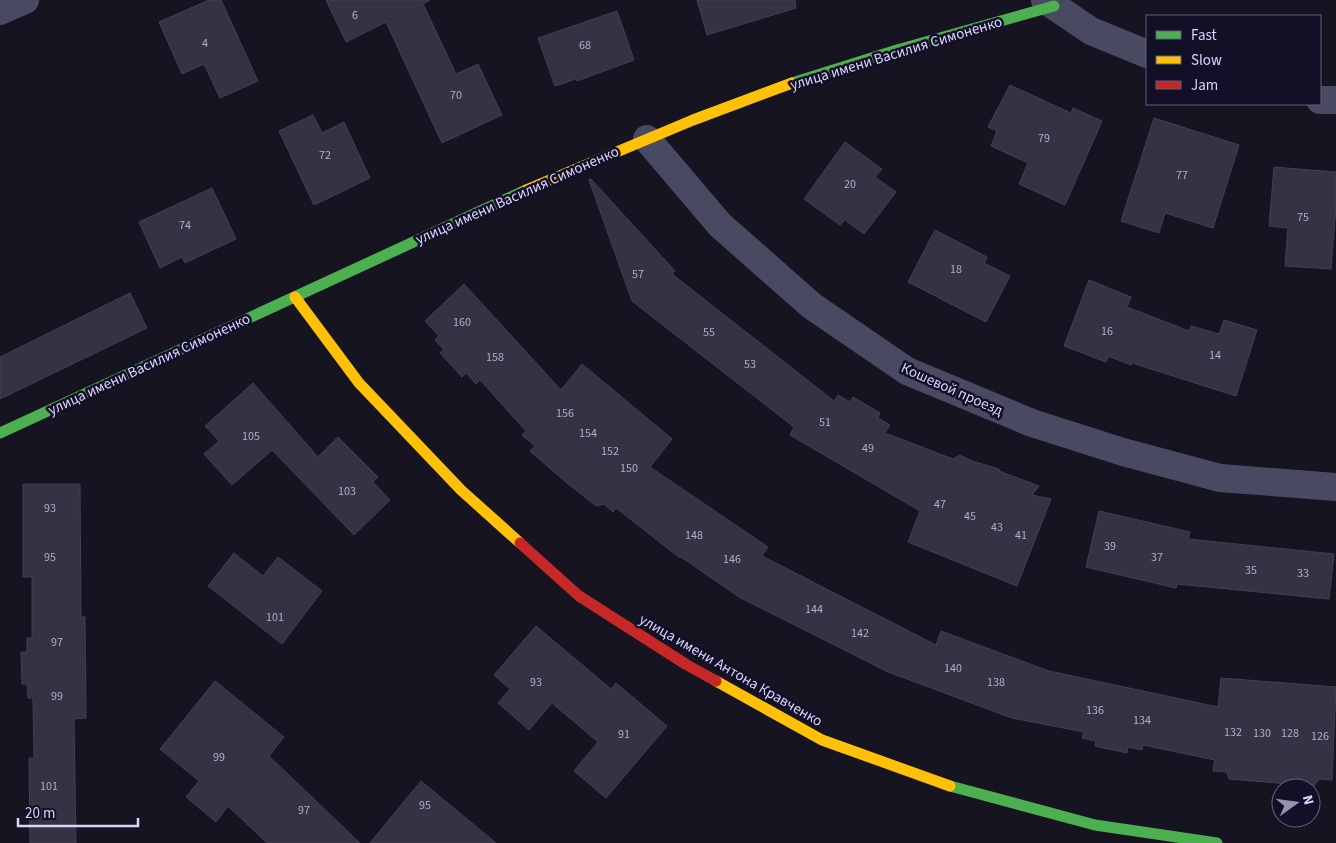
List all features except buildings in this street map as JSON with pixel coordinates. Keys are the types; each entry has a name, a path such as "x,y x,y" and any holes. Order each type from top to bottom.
{"street":[{"path":"0,11 25,0"},
{"name":"улица имени Василия Симоненко","path":"0,433 449,224 575,168 742,101 865,59 1049,3 1091,31 1146,54"},
{"path":"1321,100 1336,100"},
{"name":"Кошевой проезд","path":"647,139 720,225 812,306 906,371 1032,424 1123,452 1220,478 1336,488"},
{"name":"улица имени Антона Кравченко","path":"295,297 359,383 461,490 579,596 686,665 822,740 955,788 1095,825 1217,843"}],"traffic: fast":[{"path":"792,83 897,50 1054,6"},
{"path":"0,433 526,190"},
{"path":"950,786 1095,825 1217,843"}],"traffic: slow":[{"path":"526,190 693,120 792,83"},
{"path":"295,297 359,383 461,490 520,543"},
{"path":"716,681 822,740 950,786"}],"traffic: jam":[{"path":"520,543 579,596 687,665 716,681"}]}
